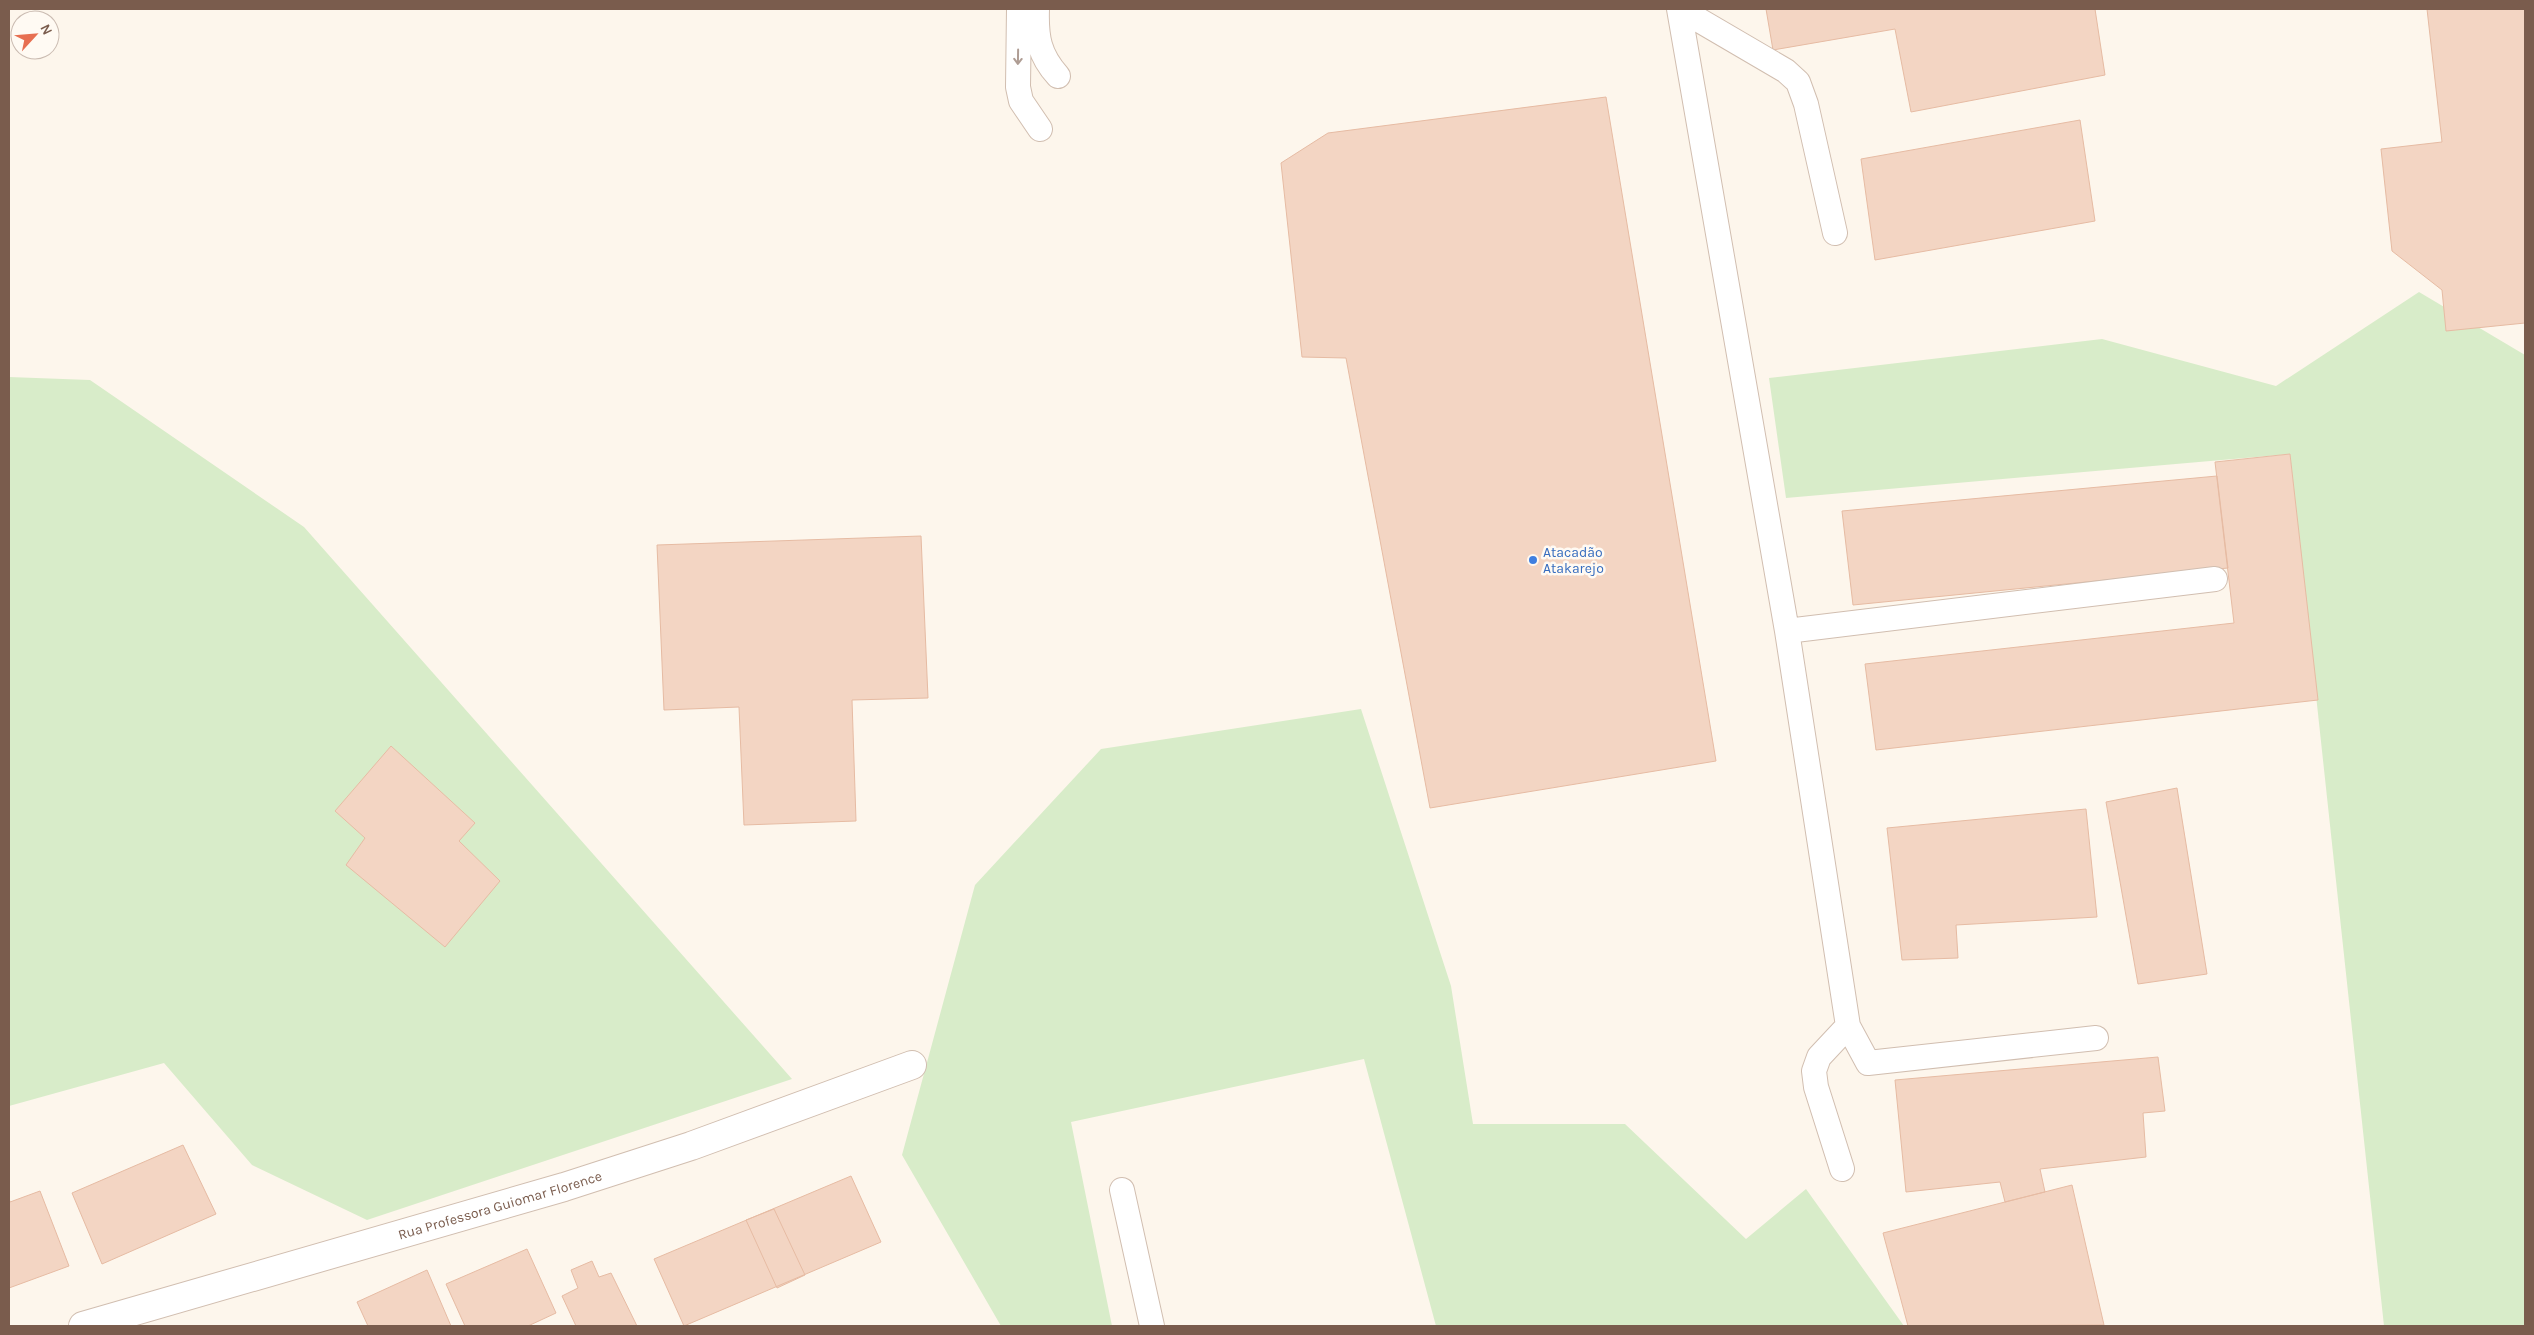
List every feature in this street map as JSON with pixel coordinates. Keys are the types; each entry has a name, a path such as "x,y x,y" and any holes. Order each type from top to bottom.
{"street":[{"name":"Rua Professora Guiomar Florence","path":"83,1326 564,1186 691,1146 912,1066"}],"lane":[{"path":"1019,9 1018,87 1021,101 1040,129"},
{"path":"1037,9 1038,47 1046,62 1058,76"},
{"path":"1680,9 1786,70 1798,82 1806,104 1836,233"},
{"path":"1680,9 1787,631 1848,1026 1868,1063 2096,1038"},
{"path":"1787,631 2215,579"},
{"path":"1842,1169 1816,1087 1814,1071 1820,1057 1848,1026"},
{"path":"1122,1190 1152,1326"}],"green space":[{"path":"2419,292 2525,355 2525,1326 2384,1326 2290,454 1786,498 1769,378 2102,339 2276,386"},
{"path":"9,377 90,380 304,527 792,1079 367,1220 252,1165 164,1063 9,1106"},
{"path":"1361,709 1451,986 1473,1124 1625,1124 1746,1239 1806,1189 1904,1326 1436,1326 1364,1059 1071,1122 1112,1326 1001,1326 902,1155 975,885 1101,749"}],"building":[{"path":"1766,9 2095,9 2105,75 1911,112 1895,29 1773,50"},
{"path":"2427,9 2525,9 2525,323 2446,331 2442,290 2392,251 2381,149 2442,142"},
{"name":"Atacadão Atakarejo","path":"1606,97 1716,761 1430,808 1346,358 1302,357 1281,163 1328,133"},
{"path":"2080,120 2095,221 1875,260 1861,159"},
{"path":"2290,454 2318,700 1876,750 1865,664 2234,623 2215,462"},
{"path":"2217,476 2228,568 1853,605 1842,511"},
{"path":"921,536 928,698 852,700 856,821 744,825 739,707 664,710 657,545"},
{"path":"391,746 475,823 459,841 500,881 445,947 346,865 365,838 335,811"},
{"path":"2177,788 2207,974 2138,984 2106,802"},
{"path":"2086,809 2097,917 1956,925 1958,958 1902,960 1887,828"},
{"path":"2158,1057 2165,1111 2143,1113 2146,1157 2040,1169 2045,1192 2005,1202 2000,1182 1906,1192 1895,1080"},
{"path":"183,1145 216,1214 102,1264 72,1193"},
{"path":"851,1176 881,1242 684,1326 654,1259"},
{"path":"2072,1185 2104,1325 1908,1326 1883,1233"},
{"path":"40,1191 69,1266 9,1288 9,1198 10,1202"},
{"path":"774,1209 805,1275 777,1288 746,1220"},
{"path":"527,1249 556,1313 528,1326 465,1326 446,1284"},
{"path":"592,1261 599,1277 611,1273 637,1326 576,1326 562,1296 578,1288 571,1270"},
{"path":"427,1270 451,1326 368,1326 357,1302"}],"place":[{"name":"Atacadão Atakarejo","path":"1533,560"}]}
